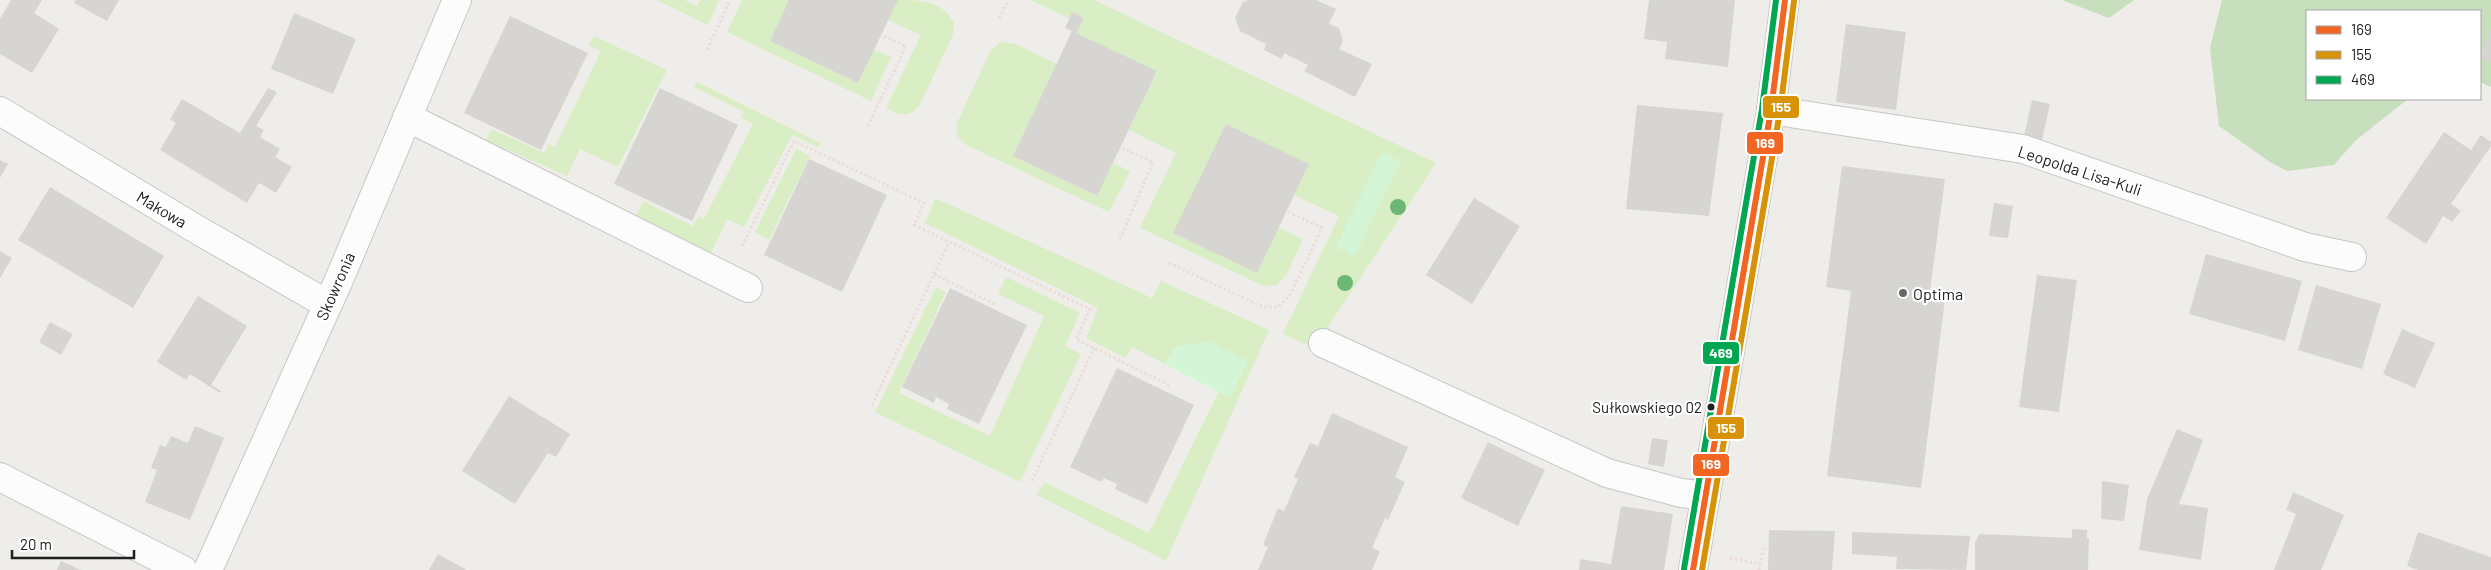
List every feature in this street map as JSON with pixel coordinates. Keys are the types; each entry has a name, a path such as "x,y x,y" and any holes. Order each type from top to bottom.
{"street":[{"name":"Skowronia","path":"208,570 327,304 457,0"},
{"path":"1693,570 1771,110 1785,0"},
{"name":"Leopolda Lisa-Kuli","path":"1771,110 2023,149 2305,247 2352,257"},
{"name":"Makowa","path":"0,111 196,229 327,304"},
{"path":"407,118 737,283"},
{"path":"1323,343 1607,473 1681,493 1706,496"},
{"path":"0,477 183,570"}],"path":[{"path":"707,50 730,0"},
{"path":"999,18 1010,0"},
{"path":"868,126 906,46 881,35"},
{"path":"737,283 794,141 924,203 914,225 1090,310 1076,339 1171,386"},
{"path":"1120,147 1153,162 1120,239"},
{"path":"1169,263 1263,307 1278,307 1289,297 1322,228 1286,211"},
{"path":"872,405 950,242"},
{"path":"934,274 996,305"},
{"path":"1032,481 1094,348"},
{"path":"1759,570 1764,545"},
{"path":"1727,557 1760,564"}],"green space":[{"path":"657,0 684,0 697,6 701,0 719,0 708,25"},
{"path":"742,0 789,0 770,41 858,83 874,50 891,57 871,101 727,32"},
{"path":"898,0 930,3 949,15 954,23 953,35 919,106 911,113 904,115 886,108 921,35 888,20"},
{"path":"1030,0 1094,0 1436,163 1314,348 1283,334 1339,216 1294,195 1309,164 1226,125 1174,233 1279,228 1303,239 1286,275 1277,285 1264,286 1140,228 1176,153 1129,130 1157,71 1076,33 1083,18 1072,12 1069,18"},
{"path":"2062,0 2134,0 2109,18"},
{"path":"2222,0 2491,0 2491,87 2481,82 2481,10 2306,10 2306,100 2407,100 2355,141 2334,165 2287,171 2270,162 2219,126 2210,48"},
{"path":"594,36 667,70 618,167 580,149 567,176 486,140 491,129 544,153 548,144 555,147 601,51 589,45"},
{"path":"999,43 1016,44 1057,64 1013,156 1096,196 1113,163 1130,171 1109,212 966,145 957,136 957,123 990,52"},
{"path":"697,82 820,143 818,147 792,135 744,227 727,219 710,255 635,217 643,201 693,226 698,216 704,219 753,124 741,118 744,112 694,87"},
{"path":"796,149 810,156 769,240 755,232"},
{"path":"1382,152 1401,161 1355,256 1336,247"},
{"path":"935,198 1152,298 1161,281 1269,330 1166,561 1037,495 1044,482 1149,533 1219,391 1230,398 1176,346 1165,364 1132,347 1126,358 1086,338 1098,308 925,223"},
{"path":"1006,277 1080,313 1065,346 1081,354 1020,482 875,412 936,287 946,292 899,393 990,436 1044,316 998,294"},
{"path":"1210,342 1248,361 1230,398 1165,364 1176,346"}],"building":[{"path":"11,0 42,0 34,13 59,29 32,73 0,54 0,19"},
{"path":"76,0 119,0 107,21 74,3"},
{"path":"789,0 898,0 858,83 770,41"},
{"path":"1249,0 1316,0 1336,9 1329,24 1339,28 1343,41 1339,49 1372,64 1355,97 1304,71 1308,65 1284,53 1282,59 1264,50 1266,44 1240,31 1235,18 1243,2"},
{"path":"1649,0 1735,0 1728,67 1665,59 1667,42 1644,39"},
{"path":"1072,12 1084,18 1076,33 1157,71 1097,196 1013,156 1072,31 1065,28"},
{"path":"294,13 356,39 333,94 271,69"},
{"path":"510,16 588,53 541,150 464,113"},
{"path":"1846,24 1906,32 1896,110 1836,102"},
{"path":"2491,27 2491,62 2481,58"},
{"path":"268,88 277,92 256,126 264,130 260,137 280,149 275,157 292,167 276,193 259,183 247,203 160,150 176,123 170,119 182,99 240,133"},
{"path":"660,88 738,125 692,221 614,184"},
{"path":"2032,100 2050,104 2042,140 2024,136"},
{"path":"1637,105 1723,113 1709,216 1626,209"},
{"path":"1226,124 1309,164 1257,273 1173,233"},
{"path":"2444,132 2471,150 2481,135 2491,142 2491,146 2451,204 2461,211 2452,222 2443,216 2426,244 2386,218"},
{"path":"809,159 887,195 842,292 764,255"},
{"path":"0,160 8,164 0,178"},
{"path":"1842,166 1945,179 1929,298 1945,299 1921,488 1827,476 1851,291 1826,287"},
{"path":"50,187 164,256 133,308 18,240"},
{"path":"1474,198 1520,226 1472,304 1426,275"},
{"path":"1994,203 2013,206 2008,238 1989,236"},
{"path":"0,251 12,258 0,278"},
{"path":"2206,254 2302,281 2285,341 2189,314"},
{"path":"2037,275 2077,280 2059,412 2019,407"},
{"path":"2316,285 2381,304 2362,369 2298,350"},
{"path":"950,288 1027,325 979,424 947,409 949,404 936,397 934,403 902,387"},
{"path":"198,296 247,326 211,385 221,391 220,393 190,374 186,380 157,362"},
{"path":"50,322 73,334 61,355 39,342"},
{"path":"2402,329 2435,343 2415,388 2383,374"},
{"path":"1117,368 1194,405 1147,504 1115,489 1117,484 1104,478 1101,482 1070,467"},
{"path":"509,396 570,434 556,457 548,453 515,504 462,471"},
{"path":"1332,413 1408,447 1395,477 1405,482 1388,520 1385,518 1372,548 1380,551 1372,570 1258,570 1268,547 1263,545 1278,508 1284,511 1298,479 1294,477 1310,443 1318,446"},
{"path":"195,426 224,438 190,520 145,502 157,470 151,468 160,445 166,447 171,436 188,443"},
{"path":"2177,429 2203,440 2179,504 2208,508 2201,560 2139,550 2147,499"},
{"path":"1652,438 1668,440 1664,467 1648,464"},
{"path":"1488,442 1545,470 1518,526 1461,498"},
{"path":"2102,481 2129,485 2124,521 2101,519"},
{"path":"2293,492 2344,515 2321,570 2274,570 2296,514 2286,510"},
{"path":"1621,506 1673,514 1664,570 1579,570 1580,559 1611,564"},
{"path":"2072,529 2087,530 2087,538 2089,538 2088,570 1975,570 1975,543 1979,534 2072,538"},
{"path":"1769,530 1835,531 1832,570 1768,570"},
{"path":"1852,532 1970,536 1966,570 1896,569 1897,557 1852,554"},
{"path":"2418,532 2491,557 2491,570 2418,570 2407,566"},
{"path":"438,554 467,570 429,570"},
{"path":"61,561 81,570 57,570"}],"transit line":[{"name":"469","path":"1684,569 1762,109 1776,0"},
{"name":"169","path":"1693,570 1771,110 1785,0"},
{"name":"155","path":"1702,570 1780,111 1794,1"}],"place":[{"name":"Optima","path":"1903,293"},
{"name":"Sułkowskiego 02","path":"1711,407"}]}
